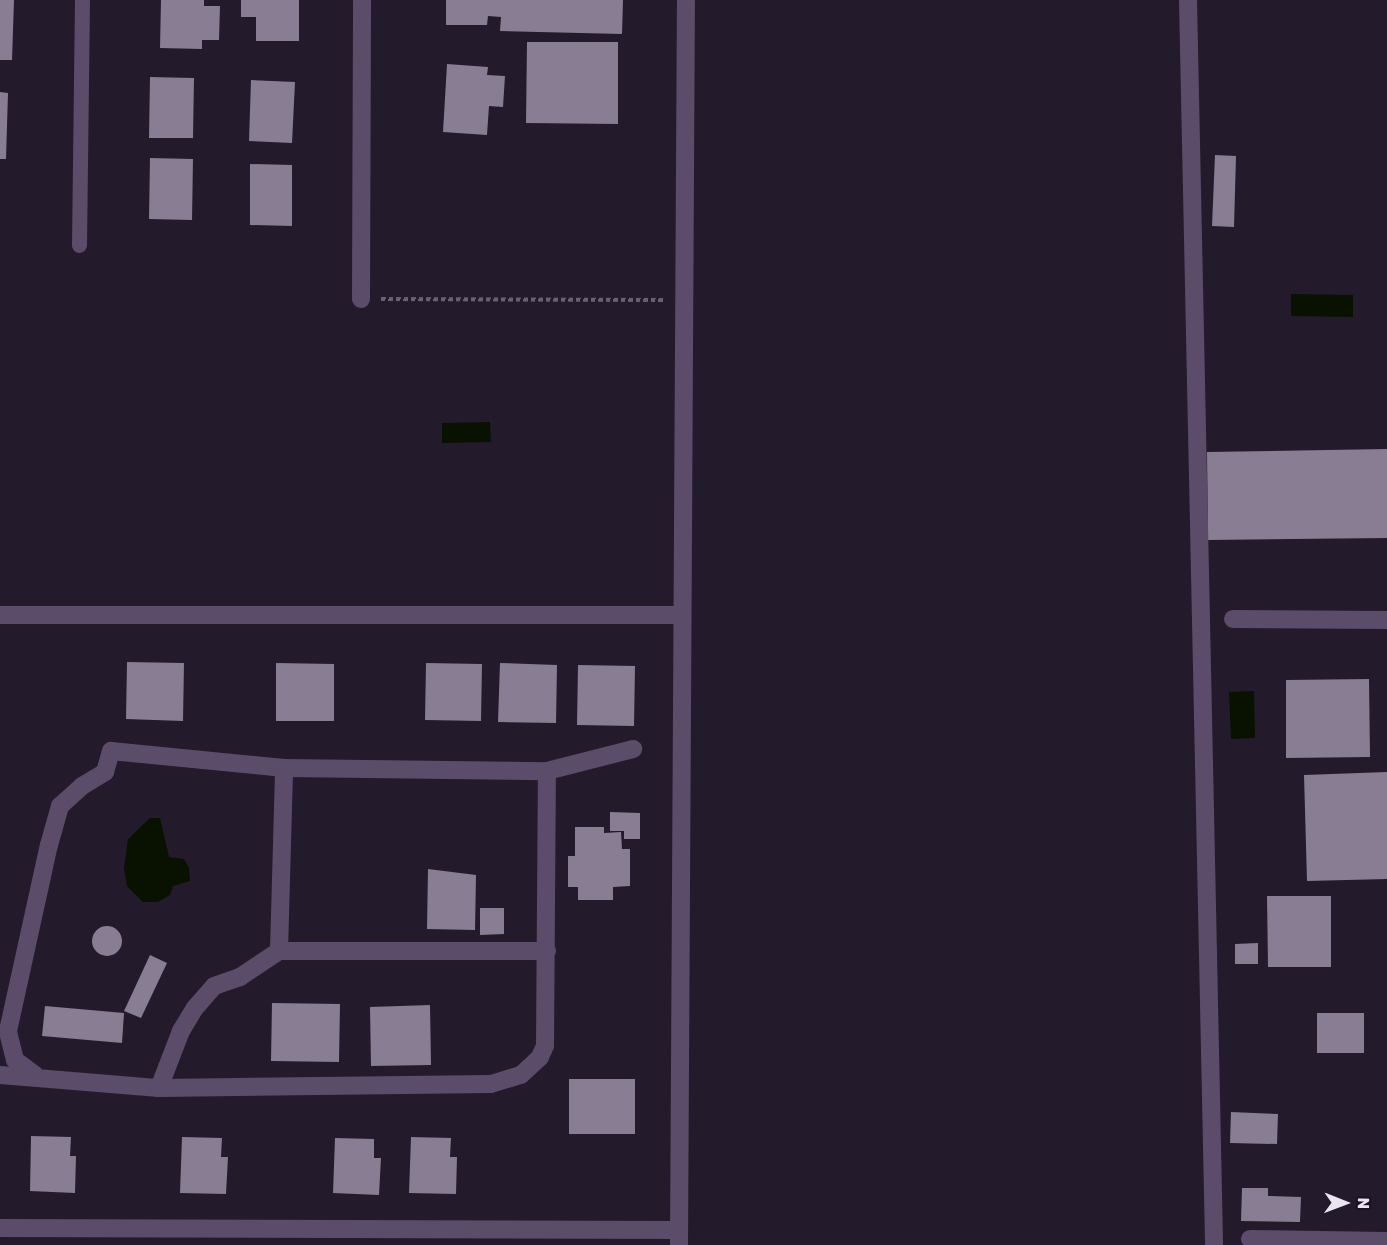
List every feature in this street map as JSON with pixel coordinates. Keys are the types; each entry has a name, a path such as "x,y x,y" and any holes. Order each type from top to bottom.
{"street":[{"path":"361,299 362,0"},
{"path":"0,1228 397,1236 679,1237 682,615 687,300 687,0"},
{"path":"1188,0 1214,1245"},
{"path":"0,615 682,615"},
{"path":"1233,619 1387,620"},
{"path":"35,1075 15,1060 8,1031 60,806 82,786 105,772 111,751 284,768 547,771 633,749"},
{"path":"279,951 284,768"},
{"path":"0,1075 35,1075 159,1088 491,1083 521,1075 540,1057 544,1046 548,951 547,771"},
{"path":"159,1088 181,1031 195,1008 214,987 240,977 279,951 548,951"},
{"path":"1250,1239 1387,1241"}],"lane":[{"path":"79,245 82,0"}],"path":[{"path":"361,299 687,300"}],"shaded area":[{"path":"1291,294 1353,295 1353,317 1291,316"},
{"path":"490,422 491,442 442,443 442,423"},
{"path":"1254,691 1255,738 1231,739 1229,692"},
{"path":"150,818 160,818 169,857 184,859 189,868 190,881 173,886 170,895 158,902 143,902 127,886 124,869 128,839"}],"building":[{"path":"0,0 14,0 12,60 0,60"},
{"path":"161,0 204,0 204,6 220,6 219,40 202,40 202,49 160,48"},
{"path":"241,0 299,0 299,41 256,41 256,17 241,17"},
{"path":"446,0 623,0 622,34 500,31 501,17 488,16 487,25 446,25"},
{"path":"527,42 618,42 618,124 526,123"},
{"path":"447,64 488,67 487,75 505,76 503,107 489,106 487,135 443,132"},
{"path":"150,77 194,78 193,138 149,138"},
{"path":"251,80 295,82 292,143 249,141"},
{"path":"0,92 8,93 6,159 0,159"},
{"path":"1215,155 1236,156 1234,227 1212,226"},
{"path":"150,158 193,159 192,220 149,219"},
{"path":"250,164 292,165 292,226 250,225"},
{"path":"1387,449 1387,538 1208,540 1207,452"},
{"path":"127,662 184,663 183,721 126,719"},
{"path":"276,663 334,664 334,721 276,721"},
{"path":"426,663 482,664 481,721 425,720"},
{"path":"500,663 557,665 556,723 498,722"},
{"path":"578,665 635,666 634,726 577,725"},
{"path":"1369,679 1370,757 1286,758 1286,680"},
{"path":"1387,772 1387,879 1307,881 1304,775"},
{"path":"610,812 640,813 640,839 624,839 624,831 610,831"},
{"path":"575,827 604,827 604,833 621,832 622,849 630,849 630,886 613,887 613,900 578,900 578,887 568,887 568,856 575,856"},
{"path":"428,869 476,875 475,930 427,929"},
{"path":"1267,896 1331,896 1331,967 1268,967"},
{"path":"480,908 504,908 504,934 480,935"},
{"path":"107,926 118,930 122,941 118,952 107,956 96,952 92,941 96,930"},
{"path":"1258,943 1258,964 1235,964 1235,944"},
{"path":"150,955 167,963 141,1018 124,1011"},
{"path":"272,1003 340,1004 339,1062 271,1061"},
{"path":"430,1005 431,1065 371,1066 370,1007"},
{"path":"45,1006 124,1013 122,1043 42,1036"},
{"path":"1317,1013 1364,1013 1364,1053 1317,1053"},
{"path":"569,1079 635,1079 635,1134 569,1134"},
{"path":"1231,1112 1278,1114 1277,1144 1230,1143"},
{"path":"31,1136 71,1137 70,1156 76,1156 75,1193 30,1191"},
{"path":"182,1137 222,1138 221,1157 228,1157 226,1194 180,1193"},
{"path":"411,1137 451,1138 450,1157 457,1157 456,1194 409,1193"},
{"path":"335,1138 374,1139 374,1158 381,1158 379,1195 333,1193"},
{"path":"1242,1188 1268,1188 1268,1196 1301,1197 1300,1222 1241,1221"}]}
